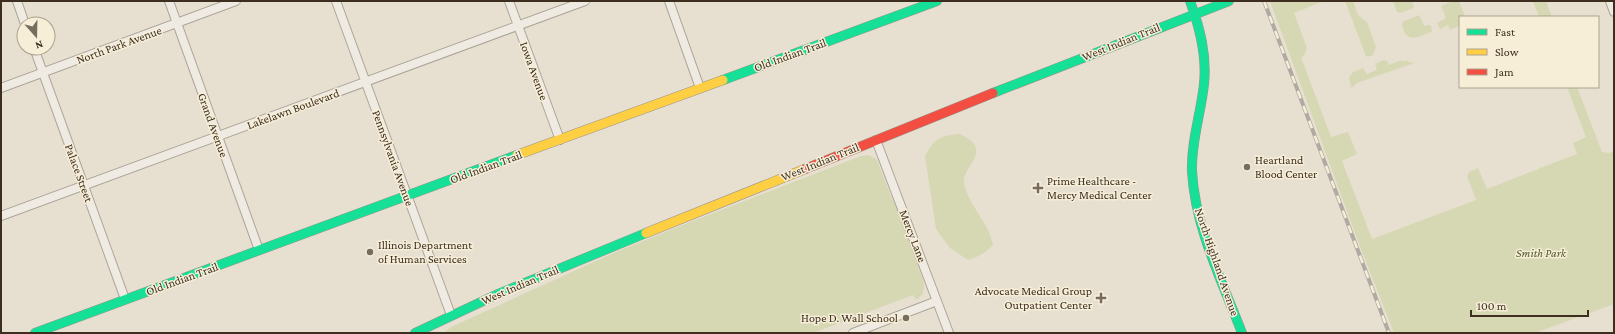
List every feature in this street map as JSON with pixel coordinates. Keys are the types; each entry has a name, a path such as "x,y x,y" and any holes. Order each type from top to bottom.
{"street":[{"path":"17,1 22,16"},
{"name":"Grand Avenue","path":"168,1 259,250"},
{"name":"North Park Avenue","path":"1,88 236,1"},
{"name":"Pennsylvania Avenue","path":"336,1 406,196 451,315"},
{"name":"Iowa Avenue","path":"509,1 560,140"},
{"name":"Lakelawn Boulevard","path":"1,216 584,1"},
{"path":"669,1 700,88"},
{"name":"Old Indian Trail","path":"35,333 937,1"},
{"name":"North Highland Avenue","path":"1190,1 1202,42 1205,68 1192,170 1195,196 1205,234 1242,333"},
{"name":"West Indian Trail","path":"415,333 451,315 581,259 876,140 1229,1"},
{"path":"1610,1 1614,12"},
{"name":"Palace Street","path":"37,56 125,299"},
{"name":"Mercy Lane","path":"876,140 949,333"},
{"path":"853,333 937,301"}],"green space":[{"name":"Smith Park","path":"1270,1 1324,1 1294,13 1307,48 1304,56 1301,57 1331,137 1348,132 1357,154 1342,161 1372,239 1476,200 1467,176 1469,172 1478,168 1487,189 1577,154 1573,143 1586,137 1567,88 1577,88 1602,152 1609,153 1614,151 1614,304 1535,333 1394,333 1359,244"},
{"path":"1345,1 1353,1 1358,15 1367,22 1376,47 1373,55 1368,57 1366,56"},
{"path":"1393,1 1412,1 1414,8 1400,13 1397,12"},
{"path":"1453,1 1459,1 1465,16 1459,16 1459,26 1450,30 1448,25 1440,29 1437,23 1446,18 1441,6"},
{"path":"1533,1 1546,1 1552,16 1539,16"},
{"path":"1419,15 1424,26 1431,26 1432,31 1416,37 1409,37 1406,35 1402,24 1404,21"},
{"path":"1384,60 1387,61 1389,65 1402,60 1403,62 1406,60 1411,63 1417,62 1357,83 1352,88 1351,87 1349,78 1353,72 1363,68 1367,74 1377,70 1375,64"},
{"path":"960,134 970,140 975,146 976,152 964,177 964,183 970,200 987,229 993,245 982,254 968,260 950,248 936,229 925,156 939,139 948,135"},
{"path":"868,155 877,160 897,208 924,283 923,293 916,300 913,295 813,333 446,333 446,331 451,327 616,252 861,156"}],"railway":[{"path":"1264,1 1389,333"}],"traffic: fast":[{"path":"723,80 937,1"},
{"path":"1190,1 1200,31 1204,52 1205,73 1193,149 1192,171 1194,192 1204,234 1218,274 1242,333"},
{"path":"993,93 1229,1"},
{"path":"35,333 517,155"},
{"path":"415,333 498,294 646,233"}],"traffic: slow":[{"path":"517,155 723,80"},
{"path":"646,233 805,169"}],"traffic: jam":[{"path":"805,169 993,93"}],"place":[{"name":"Heartland Blood Center","path":"1247,167"},
{"name":"Prime Healthcare - Mercy Medical Center","path":"1038,188"},
{"name":"Illinois Department of Human Services","path":"370,252"},
{"name":"Advocate Medical Group Outpatient Center","path":"1101,298"},
{"name":"Hope D. Wall School","path":"906,318"}]}
